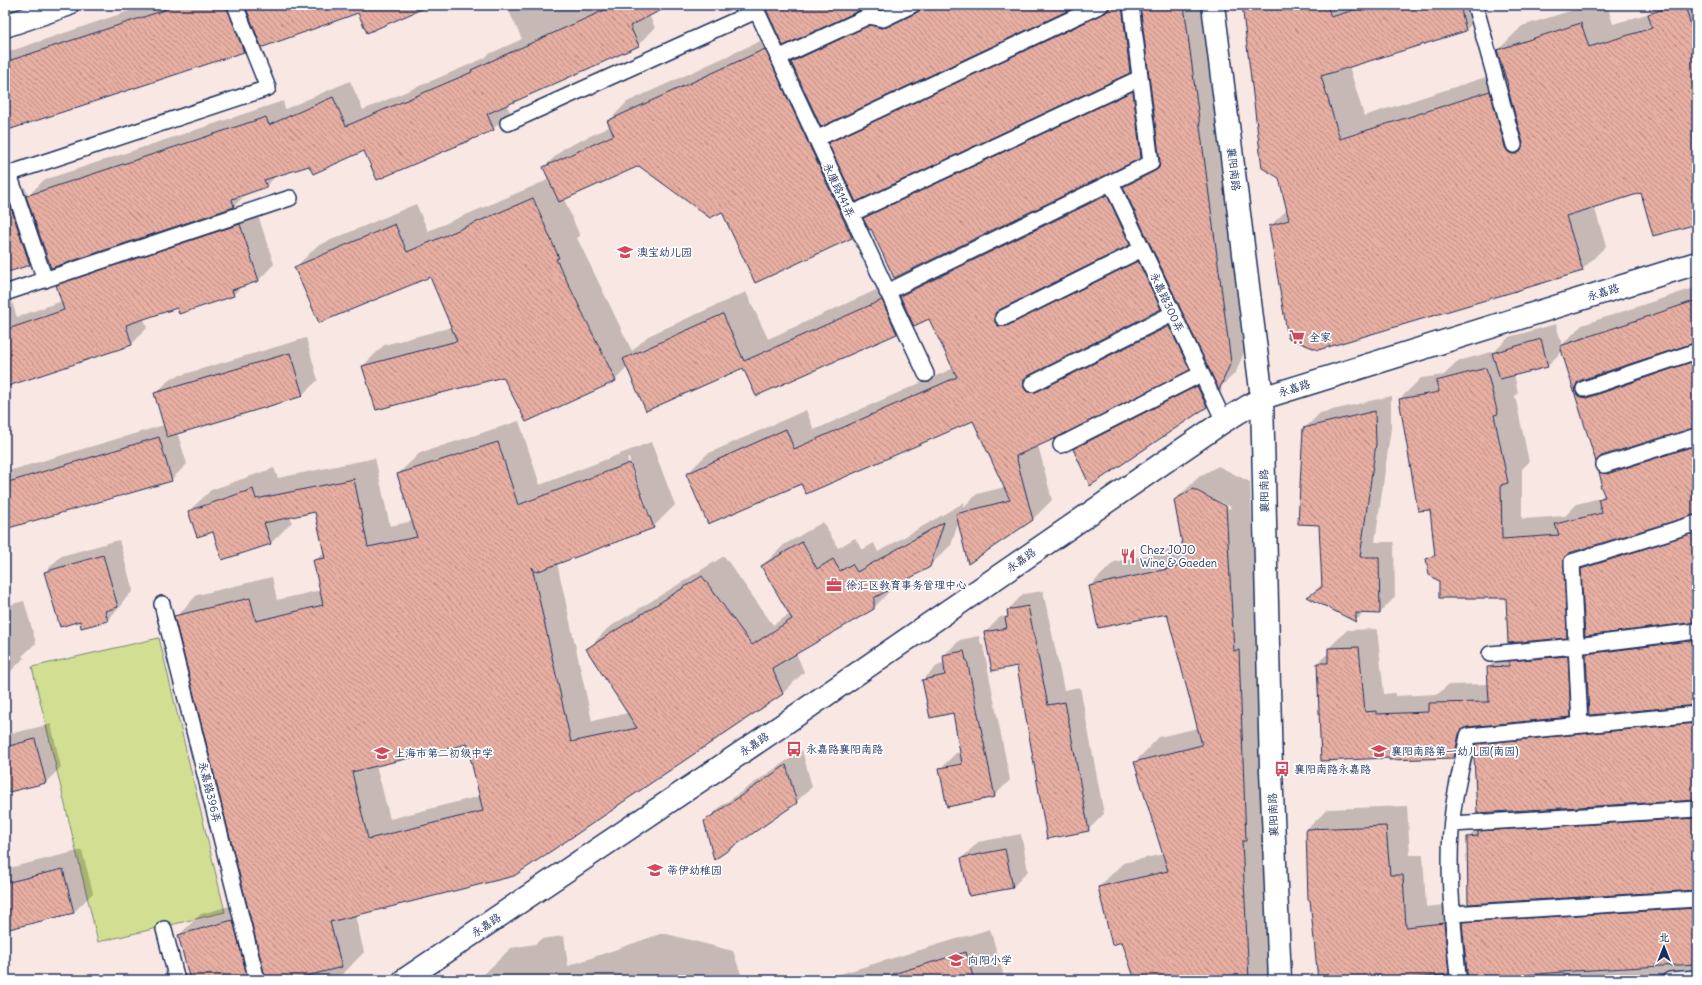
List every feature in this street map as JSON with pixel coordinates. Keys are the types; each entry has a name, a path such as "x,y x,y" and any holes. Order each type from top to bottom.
{"street":[{"path":"5,26 68,5"},
{"name":"襄阳南路","path":"1213,5 1262,398 1271,770 1280,980"},
{"name":"永嘉路","path":"404,980 781,726 1224,421 1262,398 1696,266"}],"lane":[{"path":"45,280 7,175 268,88 235,5"},
{"path":"778,58 869,16 883,19 912,5"},
{"path":"816,139 1101,5"},
{"path":"887,292 1151,163 1131,5"},
{"path":"1476,5 1514,145"},
{"path":"508,123 755,8"},
{"name":"永康路141弄","path":"755,8 926,374"},
{"path":"851,214 1140,78"},
{"name":"永嘉路300弄","path":"1110,184 1224,421"},
{"path":"5,293 290,198"},
{"path":"1003,318 1142,249"},
{"path":"1032,384 1172,314"},
{"path":"1584,389 1697,351"},
{"path":"1061,445 1201,374"},
{"path":"1604,465 1697,436"},
{"path":"1580,724 1572,562 1697,523"},
{"name":"永嘉路396弄","path":"162,604 257,980"},
{"path":"1490,654 1576,646 1697,631"},
{"path":"1460,980 1458,976 1452,914 1450,845 1453,812 1468,736 1580,724 1697,714"},
{"path":"1452,824 1697,809"},
{"path":"1452,914 1697,899"},
{"path":"164,929 177,980"},
{"path":"1670,980 1697,978"}],"green space":[{"path":"159,638 225,912 98,942 32,667"}],"building":[{"path":"163,5 226,5 244,52 5,131 5,62 165,10"},
{"path":"245,5 431,5 367,33 358,13 263,47 261,46"},
{"path":"616,5 671,5 630,26 639,46 487,114 494,130 377,180 364,151 313,174 309,166 264,180 267,187 232,199 234,207 51,268 26,196 266,117 269,125 333,97 346,126 472,72 471,70"},
{"path":"764,5 891,5 882,10 871,7 865,8 783,46"},
{"path":"921,5 1080,5 821,127 791,62 870,25 881,28 887,27 916,13 920,10"},
{"path":"1110,5 1122,5 1130,73 856,202 828,143 1105,13 1109,10"},
{"path":"1140,5 1184,5 1231,362 1219,390 1123,187 1155,171 1159,168 1160,162"},
{"path":"1242,5 1327,5 1331,17 1370,5 1460,5 1466,31 1321,76 1340,139 1490,91 1505,147 1508,152 1517,154 1521,151 1523,143 1497,50 1581,23 1589,47 1652,28 1648,14 1677,5 1685,5 1697,47 1697,224 1653,236 1641,193 1566,216 1583,271 1318,350 1288,338 1269,226 1289,220 1279,178 1262,168"},
{"path":"765,49 852,238 755,283 722,212 710,218 639,166 559,202 543,167 614,135 607,121"},
{"path":"1133,91 1141,158 894,278 871,229 869,230 863,218"},
{"path":"1107,195 1130,245 999,310 995,313 995,322 998,326 1007,326 1138,261 1161,309 1028,376 1024,379 1024,388 1027,392 1036,392 1169,326 1190,370 1056,438 1016,456 1033,520 968,564 956,514 1010,500 973,421 806,494 801,484 708,524 686,474 786,429 794,449 957,377 929,319 914,326 900,296"},
{"path":"533,198 559,258 556,259 616,381 526,422 503,377 376,410 362,366 457,341 430,277 319,323 294,267 395,224 407,252"},
{"path":"9,202 30,265 5,273 5,203"},
{"path":"240,224 259,281 232,290 234,296 179,314 177,308 126,325 132,345 5,387 5,330 64,310 56,285"},
{"path":"882,300 897,334 756,396 743,368 646,411 623,359 723,314 744,361"},
{"path":"1697,300 1697,342 1581,380 1577,383 1575,388 1578,396 1587,398 1697,360 1697,427 1601,456 1596,462 1560,346"},
{"path":"1541,339 1548,367 1500,379 1492,353"},
{"path":"290,353 303,396 167,437 154,393"},
{"path":"1486,368 1498,414 1494,415 1508,483 1501,485 1502,539 1559,535 1555,524 1602,513 1598,499 1605,497 1600,485 1602,484 1599,472 1607,474 1697,445 1697,514 1569,553 1564,558 1567,638 1508,643 1506,598 1439,598 1439,581 1429,575 1426,559 1435,556 1430,510 1418,511 1399,399 1439,392 1436,381"},
{"path":"1197,386 1207,407 1090,486 1073,449"},
{"path":"1375,411 1376,444 1360,557 1379,557 1380,614 1356,613 1356,622 1307,597 1322,587 1319,525 1298,524 1303,428"},
{"path":"159,437 172,481 5,529 5,483"},
{"path":"498,442 518,505 630,463 654,528 536,572 532,567 571,742 637,728 586,649 702,576 752,645 792,619 761,566 802,542 817,569 833,559 840,571 852,564 857,572 944,522 930,567 874,598 874,609 772,668 783,694 617,807 514,876 330,922 342,967 291,980 266,980 174,616 250,598 256,621 323,605 313,560 325,558 315,512 264,523 271,544 222,560 213,532 197,537 188,511 253,489 256,499 354,479 368,547 417,537 397,474","holes":["467,744 483,811 368,839 352,772"]},
{"path":"1193,489 1226,506 1234,651 1239,650 1246,841 1242,841 1249,980 1135,980 1122,942 1112,945 1098,887 1168,871 1134,762 1202,745 1167,614 1098,628 1089,586 1186,565 1174,500"},
{"path":"1697,532 1697,622 1585,636 1581,569"},
{"path":"103,555 118,607 105,611 108,621 81,628 80,621 60,627 44,572"},
{"path":"1028,606 1048,705 1065,702 1089,831 1047,839 1017,666 992,671 984,632 1007,628 1005,618 1008,617 1007,610"},
{"path":"1697,640 1697,705 1589,715 1586,654"},
{"path":"1359,647 1365,712 1376,711 1376,714 1428,712 1428,703 1489,702 1487,667 1509,666 1509,661 1568,656 1571,717 1467,727 1462,729 1459,734 1454,758 1389,760 1389,758 1321,761 1317,663 1328,663 1328,648"},
{"path":"964,651 995,797 947,807 939,768 962,764 953,713 930,718 922,680 945,675 943,655"},
{"path":"1697,723 1697,800 1477,813 1474,757 1473,758 1475,744"},
{"path":"35,739 46,783 5,793 5,747"},
{"path":"786,765 797,803 714,860 704,821"},
{"path":"1697,818 1697,890 1468,904 1467,837 1478,836 1478,831"},
{"path":"1386,826 1390,875 1403,875 1406,927 1444,923 1449,974 1402,980 1318,980 1310,900 1308,900 1306,829"},
{"path":"1005,849 1013,888 969,896 961,858"},
{"path":"63,869 74,913 5,930 5,883"},
{"path":"1697,908 1697,964 1574,971 1469,980 1462,922"},
{"path":"233,920 248,980 190,980 178,935"},
{"path":"966,952 974,980 894,980 893,974"}],"place":[{"name":"澳宝幼儿园","path":"625,252"},
{"name":"全家","path":"1297,337"},
{"name":"Chez JOJO Wine & Gaeden","path":"1128,556"},
{"name":"徐汇区教育事务管理中心","path":"834,585"},
{"name":"永嘉路襄阳南路","path":"794,749"},
{"name":"襄阳南路第一幼儿园(南园)","path":"1379,751"},
{"name":"上海市第二初级中学","path":"382,753"},
{"name":"襄阳南路永嘉路","path":"1282,769"},
{"name":"蒂伊幼稚园","path":"655,870"},
{"name":"向阳小学","path":"956,960"}]}
